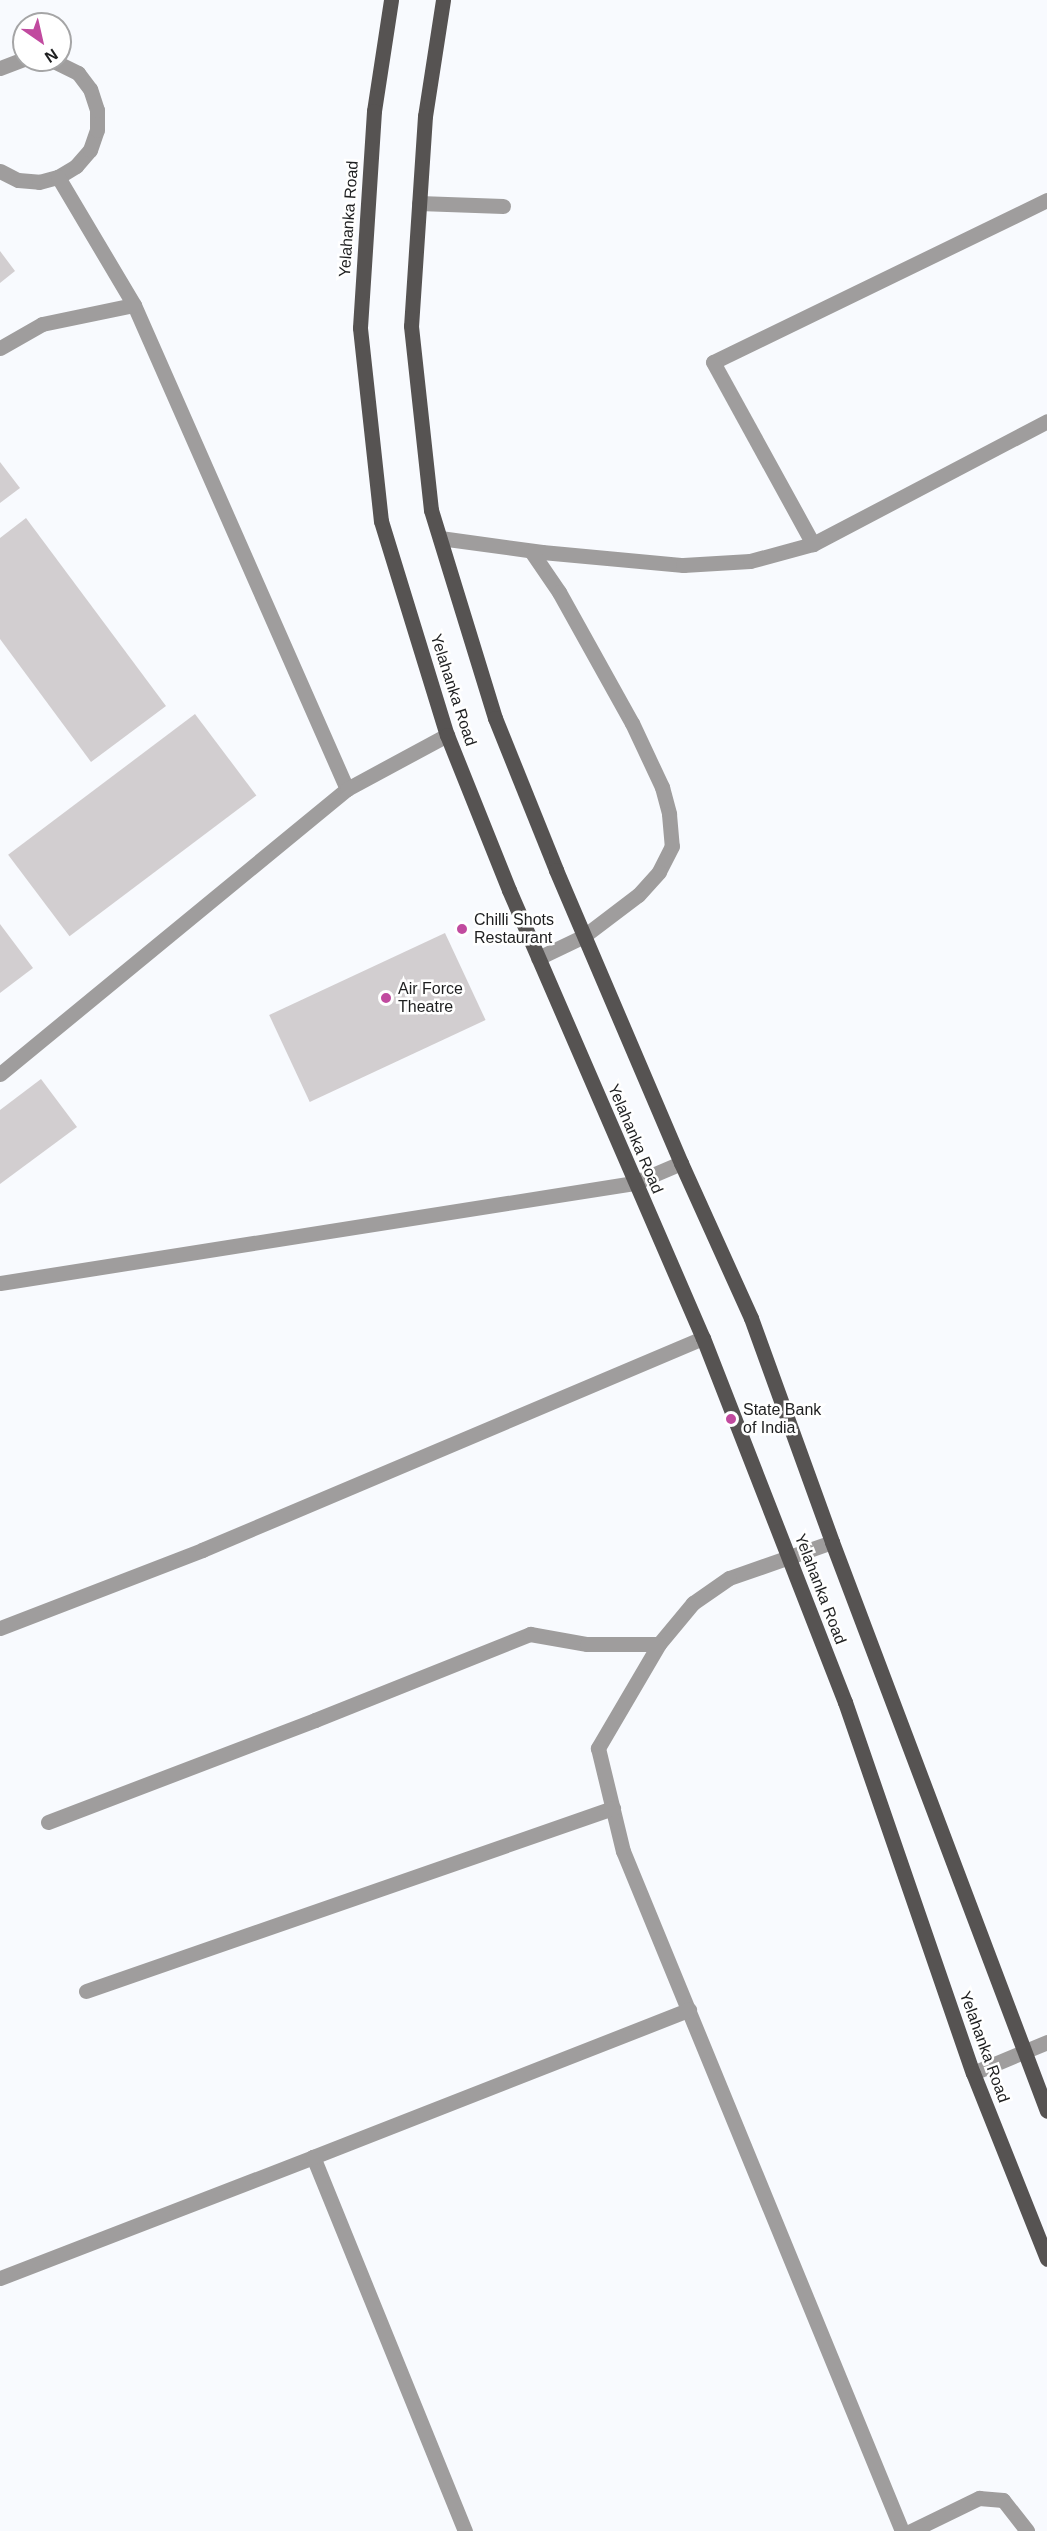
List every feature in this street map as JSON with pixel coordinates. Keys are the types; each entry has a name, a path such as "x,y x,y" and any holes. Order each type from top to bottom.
{"main road":[{"name":"Yelahanka Road","path":"392,0 374,111 360,328 381,521 447,735 538,958 703,1338 845,1702 973,2073 1047,2259"},
{"name":"Yelahanka Road","path":"443,0 425,116 411,326 431,510 495,718 584,936 681,1163 751,1318 832,1542 1047,2111"}],"lane":[{"path":"0,171 18,180 39,182 58,177 76,166 90,150 97,130 97,110 90,89 78,73 72,70"},
{"path":"58,177 134,305 347,789"},
{"path":"813,544 713,362 1047,200"},
{"path":"419,203 503,206"},
{"path":"0,348 42,324 134,305"},
{"path":"440,538 531,551 683,565 750,561 813,544 1047,421"},
{"path":"531,551 559,592 627,713 662,787 669,814 672,846 659,872 638,895 584,936 538,958"},
{"path":"0,1074 347,789 447,735"},
{"path":"0,1283 634,1183 681,1163"},
{"path":"0,1628 213,1545 703,1338"},
{"path":"832,1542 789,1558 759,1565 729,1578 693,1603 659,1644 598,1748 623,1851 902,2531"},
{"path":"48,1822 530,1634 587,1644 659,1644"},
{"path":"86,1991 613,1808"},
{"path":"0,2278 688,2010"},
{"path":"973,2073 1047,2042"},
{"path":"313,2157 465,2531"},
{"path":"911,2531 979,2498 1003,2500 1027,2531"}],"building":[{"path":"0,251 15,271 0,283"},
{"path":"0,462 20,488 0,503"},
{"path":"26,518 166,706 91,762 0,639 0,538"},
{"path":"195,714 256,795 70,936 8,855"},
{"path":"0,924 33,968 0,993"},
{"path":"445,933 486,1020 310,1102 269,1015"},
{"path":"41,1079 77,1127 0,1184 0,1110"}],"place":[{"name":"Chilli Shots Restaurant","path":"462,929"},
{"name":"Air Force Theatre","path":"386,998"},
{"name":"State Bank of India","path":"731,1419"}]}
